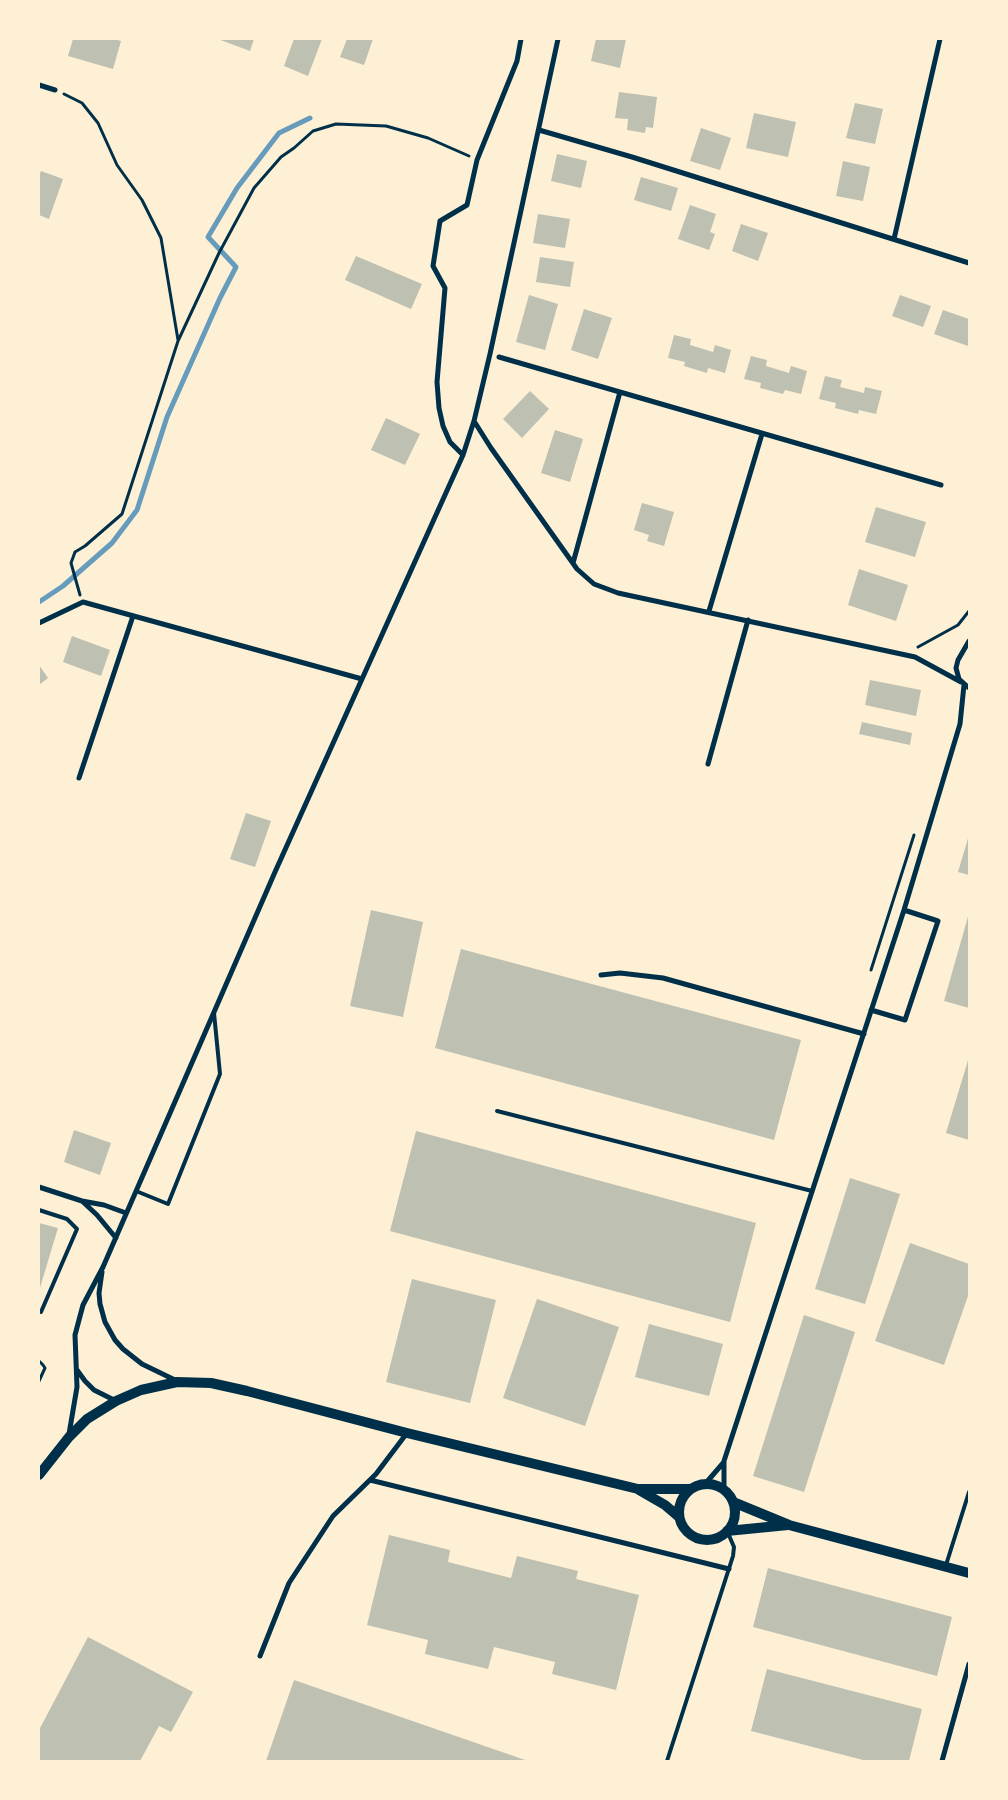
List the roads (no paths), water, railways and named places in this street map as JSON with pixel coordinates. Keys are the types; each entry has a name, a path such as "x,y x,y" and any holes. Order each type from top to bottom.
{"main road":[{"path":"39,1475 68,1437 87,1419 116,1401 141,1390 178,1382 210,1383 638,1489 691,1489 705,1484 715,1485 724,1490 733,1502 735,1509 734,1519 727,1531 715,1539 699,1539 686,1531 679,1517 661,1502 638,1489"},
{"path":"679,1517 681,1500 691,1489"},
{"path":"733,1502 789,1525 946,1565 969,1573"},
{"path":"727,1531 789,1525"}],"street":[{"path":"463,455 450,442 443,426 439,408 437,382 445,288 433,266 440,221 467,205 477,160 517,61 521,39"},
{"path":"68,1437 76,1392 77,1370 74,1342 78,1319 116,1238 362,679 463,455 474,422 558,39"},
{"path":"894,239 940,39"},
{"path":"39,85 55,90"},
{"path":"539,130 632,157 969,263"},
{"path":"499,357 941,485"},
{"path":"573,563 620,392"},
{"path":"474,422 573,563 587,579 602,588 915,657 965,685"},
{"path":"709,611 762,434"},
{"path":"39,623 83,602 362,679"},
{"path":"79,778 133,616"},
{"path":"708,764 748,620"},
{"path":"724,1490 724,1461 872,1010 960,724 965,685 958,676 956,668 969,641"},
{"path":"960,657 969,649"},
{"path":"872,1010 905,1020 938,921 904,910"},
{"path":"601,975 620,972 663,978 864,1034"},
{"path":"39,1187 126,1213"},
{"path":"82,1201 97,1215 116,1238"},
{"path":"103,1267 99,1293 100,1304 105,1322 115,1340 142,1364 178,1382"},
{"path":"77,1370 94,1390 116,1401"},
{"path":"260,1656 289,1583 333,1516 370,1480 407,1433"},
{"path":"705,1484 724,1461"},
{"path":"370,1480 729,1568"},
{"path":"942,1761 969,1664"}],"lane":[{"path":"136,1191 168,1204 220,1074 214,1013"},
{"path":"497,1112 812,1190"},
{"path":"39,1210 67,1219 77,1229 41,1312"},
{"path":"946,1565 969,1492"},
{"path":"667,1761 734,1550 727,1531"}],"waterway":[{"path":"39,602 63,586 112,543 137,510 167,417 220,298 236,267 208,237 237,188 279,133 310,118"}]}
